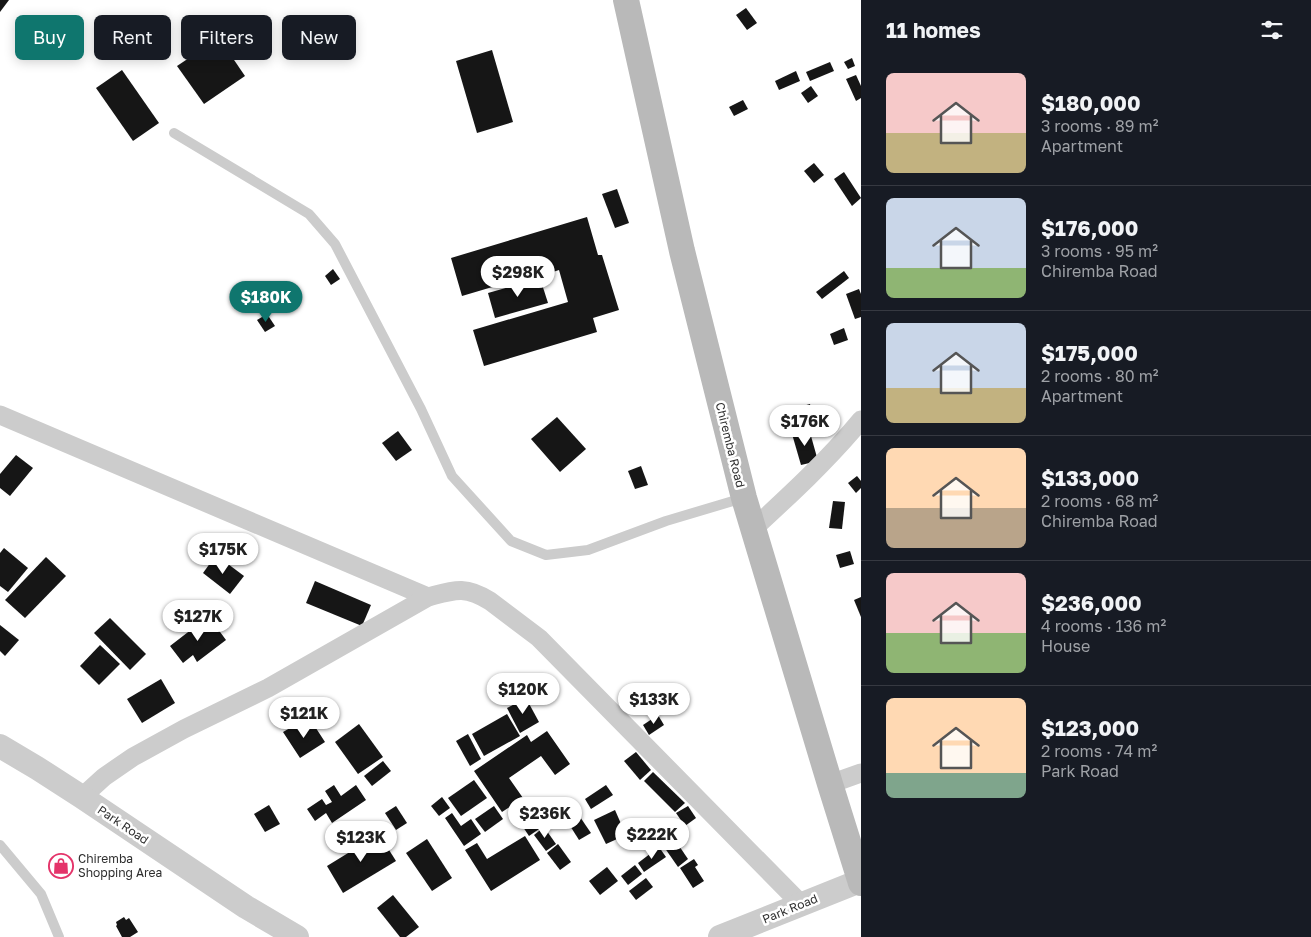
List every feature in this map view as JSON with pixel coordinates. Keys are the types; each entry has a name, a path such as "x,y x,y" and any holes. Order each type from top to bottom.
{"main road":[{"name":"Chiremba Road","path":"626,0 682,252 752,530 860,882"}],"street":[{"path":"0,415 428,597"},
{"path":"752,530 806,480 844,441 861,420"},
{"path":"82,797 104,777 133,757 184,729 268,688 428,597 455,590 470,591 482,595 539,638 802,905"},
{"name":"Park Road","path":"1,748 82,797 246,907 297,937"},
{"path":"830,784 861,773"},
{"name":"Park Road","path":"720,937 860,882"}],"lane":[{"path":"174,133 309,214 335,244 421,409 452,476 511,541 546,555 588,550 666,521 744,498"},
{"path":"0,845 40,894 59,937"}],"building":[{"path":"0,0 9,0 0,12"},
{"path":"746,8 757,23 747,30 736,15"},
{"path":"492,50 513,122 477,133 456,61"},
{"path":"852,58 855,66 848,69 844,62"},
{"path":"186,60 234,60 245,76 204,104 177,66"},
{"path":"830,62 834,71 810,81 806,72"},
{"path":"122,70 159,123 133,141 96,88"},
{"path":"796,71 800,81 779,90 775,81"},
{"path":"856,75 861,86 861,98 856,101 846,79"},
{"path":"811,86 818,96 808,103 801,93"},
{"path":"743,100 748,109 734,116 729,107"},
{"path":"814,163 824,175 814,183 804,171"},
{"path":"844,172 861,198 852,206 834,179"},
{"path":"617,189 629,223 615,228 602,194"},
{"path":"587,217 598,255 602,255 619,310 593,318 597,332 484,366 473,330 568,302 559,270 541,276 540,273 462,296 451,258"},
{"path":"333,269 340,279 331,285 325,276"},
{"path":"844,271 849,278 822,299 816,292"},
{"path":"540,278 548,303 495,318 488,293"},
{"path":"859,289 861,294 861,317 855,319 846,294"},
{"path":"267,314 275,326 265,332 257,320"},
{"path":"844,328 848,340 834,345 830,334"},
{"path":"810,404 815,425 798,430 792,409"},
{"path":"557,417 586,449 560,472 531,439"},
{"path":"809,429 818,461 801,465 792,434"},
{"path":"398,431 412,450 396,461 382,443"},
{"path":"16,455 33,468 10,496 0,488 0,474"},
{"path":"641,466 648,485 635,489 628,471"},
{"path":"857,476 861,481 861,488 856,493 848,483"},
{"path":"833,501 845,502 842,529 829,528"},
{"path":"4,548 28,568 8,592 0,586 0,553"},
{"path":"850,551 854,564 840,568 836,555"},
{"path":"216,555 244,576 230,594 203,573"},
{"path":"46,557 66,576 25,618 5,600"},
{"path":"315,581 371,605 362,626 306,603"},
{"path":"861,597 861,617 854,600"},
{"path":"110,618 146,654 130,670 94,633"},
{"path":"205,619 208,624 212,621 226,640 197,662 193,655 183,663 170,646"},
{"path":"0,625 19,640 5,656 0,651"},
{"path":"100,645 120,664 99,685 80,666"},
{"path":"511,673 520,691 497,702 488,684"},
{"path":"161,679 175,703 142,723 127,699"},
{"path":"526,698 539,722 520,733 507,708"},
{"path":"507,714 520,736 484,756 472,734"},
{"path":"658,715 664,725 649,735 643,725"},
{"path":"312,722 325,742 300,758 283,732 297,724 300,729"},
{"path":"359,724 383,757 358,774 335,742"},
{"path":"547,731 570,764 555,775 541,756 509,778 523,798 502,812 474,771 527,735 531,742"},
{"path":"468,734 481,759 470,766 456,741"},
{"path":"636,752 651,770 640,780 624,761"},
{"path":"383,761 391,771 372,786 364,776"},
{"path":"653,772 685,803 675,812 644,781"},
{"path":"474,780 487,798 461,816 448,798"},
{"path":"334,785 341,796 356,785 366,800 332,823 326,813 315,821 307,809 322,799 326,805 332,802 325,791"},
{"path":"606,785 613,795 591,809 585,799"},
{"path":"442,797 450,808 439,816 431,806"},
{"path":"269,805 280,824 265,832 254,814"},
{"path":"396,806 407,823 396,830 385,813"},
{"path":"494,806 503,819 485,832 475,819"},
{"path":"688,806 696,818 685,826 676,813"},
{"path":"549,809 556,818 544,826 538,817"},
{"path":"615,810 626,835 606,844 594,820"},
{"path":"452,813 461,826 471,819 481,834 464,846 445,818"},
{"path":"578,814 591,833 579,840 567,821"},
{"path":"535,818 542,827 529,836 523,827"},
{"path":"544,827 556,844 546,851 534,835"},
{"path":"379,834 396,861 343,893 327,866"},
{"path":"525,836 540,860 491,891 465,850 477,843 487,859"},
{"path":"673,837 688,859 678,867 662,844"},
{"path":"427,839 452,878 432,891 406,853"},
{"path":"558,844 571,862 560,870 547,853"},
{"path":"659,847 666,857 644,872 638,863"},
{"path":"694,859 698,865 695,867 704,881 693,888 680,868"},
{"path":"635,865 642,874 628,885 621,876"},
{"path":"607,867 618,881 600,895 589,881"},
{"path":"646,878 653,887 636,900 629,891"},
{"path":"393,895 419,927 406,937 400,937 377,908"},
{"path":"124,917 126,920 129,918 138,932 130,937 122,937 116,926 116,922"}],"place":[{"name":"Chiremba Shopping Area","path":"61,866"}]}
